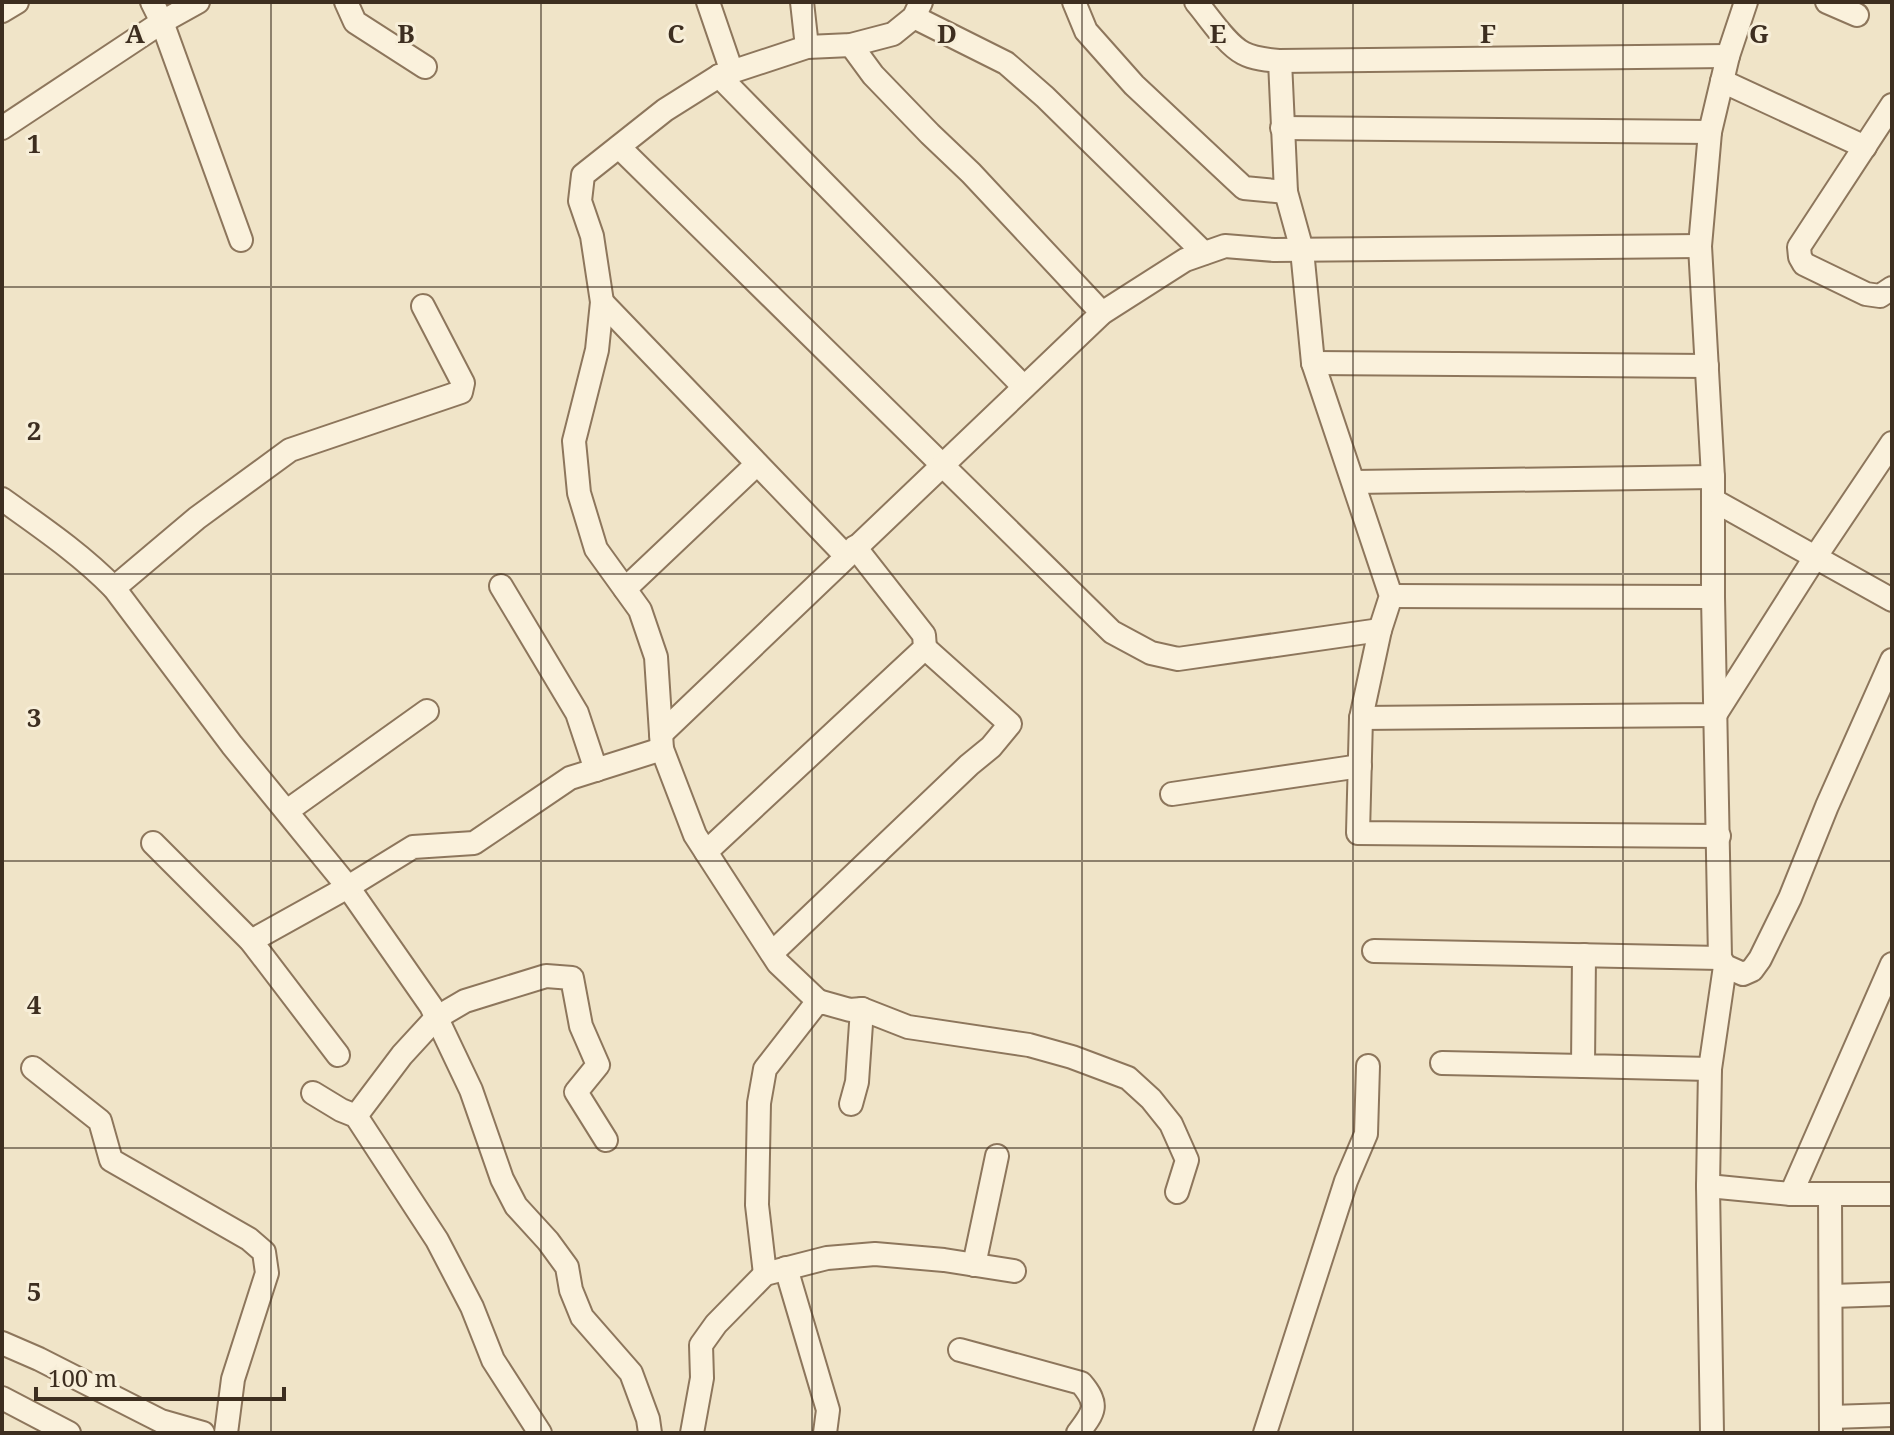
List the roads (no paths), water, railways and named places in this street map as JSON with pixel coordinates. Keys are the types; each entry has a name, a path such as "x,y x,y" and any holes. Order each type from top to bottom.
{"street":[{"path":"2,11 17,2"},
{"path":"2,128 157,12 198,2"},
{"path":"346,2 355,22 425,67"},
{"path":"708,2 726,74 1024,387"},
{"path":"802,2 807,47"},
{"path":"1074,2 1086,31 1134,85 1244,188 1286,192"},
{"path":"1196,2 1232,45 1244,54 1263,60 1728,56"},
{"path":"1712,1433 1708,1186 1710,1069 1722,962 1715,715 1713,477 1700,246 1710,132 1728,56 1746,2"},
{"path":"1827,2 1857,15"},
{"path":"1177,1192 1187,1160 1171,1124 1151,1099 1128,1078 1029,1045 908,1027 862,1009 850,1010 818,1001 778,963 695,835 661,742 656,657 640,610 596,549 579,493 574,441 597,350 602,302 592,236 580,201 583,175 665,110 726,74 807,47 851,45 893,34 917,9 1006,63 1045,97 1204,253"},
{"path":"157,12 241,240"},
{"path":"851,45 873,75 971,173 1102,313"},
{"path":"1280,61 1286,192 1302,250 1313,363 1391,596 1380,630 1361,718 1358,833 1719,836"},
{"path":"1722,81 1865,147"},
{"path":"1892,105 1799,247 1804,264 1866,294 1880,296 1892,288"},
{"path":"1282,128 1710,132"},
{"path":"619,147 1112,632 1151,653 1178,659 1380,630"},
{"path":"251,941 413,847 474,843 570,778 661,742 850,551 1102,313 1185,260 1225,246 1302,250 1700,246"},
{"path":"602,302 757,464 850,551 924,635 925,648 1010,724 991,747 772,953"},
{"path":"114,588 197,518 290,450 461,392 463,383 423,306"},
{"path":"1313,363 1707,366"},
{"path":"1715,715 1892,443"},
{"path":"625,589 757,464"},
{"path":"1354,482 1713,477"},
{"path":"2,499 55,537 114,588 232,745 348,887 431,1006 471,1090 502,1179 516,1206 567,1267 571,1290 582,1317 631,1373 650,1433"},
{"path":"1713,500 1892,600"},
{"path":"501,586 577,713 596,770"},
{"path":"1391,596 1713,597"},
{"path":"706,852 925,648"},
{"path":"1374,951 1584,955 1722,962 1743,974 1752,970 1790,898 1892,660"},
{"path":"287,811 427,711"},
{"path":"1361,718 1715,715"},
{"path":"1172,794 1360,766"},
{"path":"153,843 251,941 338,1055"},
{"path":"1583,1066 1584,955"},
{"path":"1791,1194 1892,964"},
{"path":"356,1116 402,1055 436,1018 465,1001 546,976 572,978 581,1026 598,1065 576,1092 606,1140"},
{"path":"818,1001 765,1069 759,1103 757,1205 776,1271 828,1410 825,1433"},
{"path":"851,1104 857,1082 862,1009"},
{"path":"1442,1063 1710,1069"},
{"path":"1265,1433 1346,1181 1366,1134 1368,1066"},
{"path":"33,1068 100,1121 111,1160 249,1239 264,1252 267,1273 233,1379 226,1433"},
{"path":"313,1093 356,1116 437,1240 472,1307 493,1360 540,1433"},
{"path":"974,1265 997,1156"},
{"path":"1708,1186 1791,1194 1892,1194"},
{"path":"1830,1194 1831,1425 1892,1415"},
{"path":"692,1433 702,1378 701,1345 716,1324 776,1271 827,1258 875,1254 944,1260 1014,1271"},
{"path":"1832,1296 1892,1294"},
{"path":"2,1343 161,1421 203,1433"},
{"path":"960,1350 1081,1383 1093,1397 1093,1413 1078,1433"},
{"path":"2,1398 69,1433"}]}
